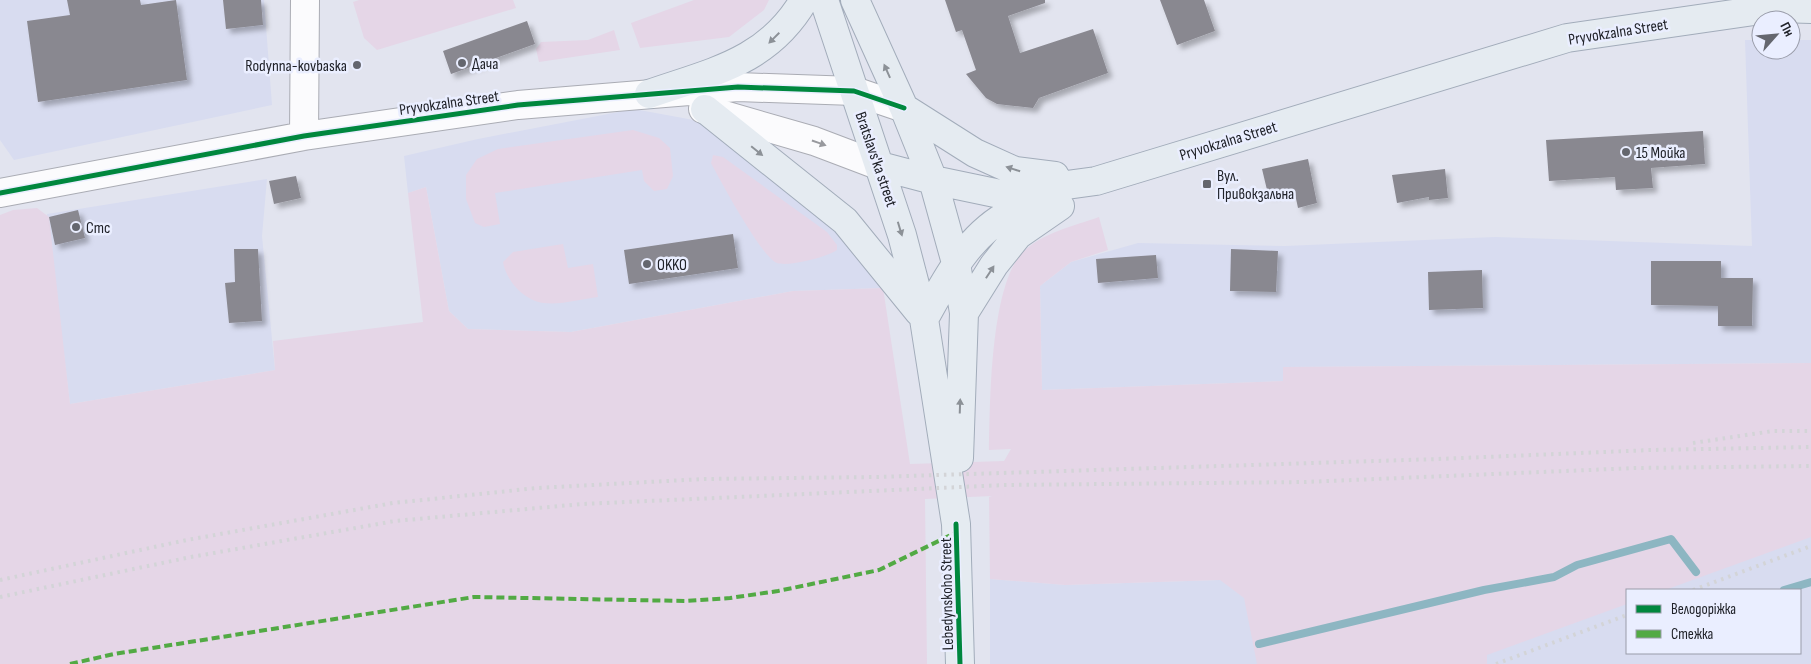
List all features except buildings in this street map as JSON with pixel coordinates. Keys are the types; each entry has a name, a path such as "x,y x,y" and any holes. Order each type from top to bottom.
{"main road":[{"path":"649,94 739,62 768,45 794,19 804,0"},
{"name":"Bratslavs'ka street","path":"824,0 902,235 924,319"},
{"path":"855,0 904,108 933,180 956,263 964,313"},
{"name":"Pryvokzalna Street","path":"880,166 933,180 1000,194 1096,181 1567,38 1775,8 1811,9"},
{"path":"904,108 975,153 1015,171 1096,181"},
{"path":"705,109 845,222 924,319 956,263 981,234 1006,215 1096,181"},
{"path":"964,313 994,265 1018,235 1096,181"},
{"name":"Lebedynskoho Street","path":"960,664 956,524 964,313"},
{"name":"Lebedynskoho Street","path":"924,319 956,524"}],"street":[{"path":"304,136 305,0"},
{"name":"Pryvokzalna Street","path":"0,193 304,136 518,105 738,87 854,91 904,108"},
{"name":"Pryvokzalna Street","path":"649,94 814,141 880,166"}],"shaded area":[{"path":"0,0 264,0 272,105 14,160 0,140"},
{"path":"359,0 513,0 516,8 377,50 364,38 353,2"},
{"path":"694,0 769,0 764,10 729,37 640,48 631,23"},
{"path":"614,30 620,50 539,62 536,49 541,42 588,40"},
{"path":"1745,40 1751,40 1751,60 1801,60 1801,40 1811,40 1811,363 1284,367 1283,381 1042,390 1040,286 1071,262 1138,243 1285,246 1495,237 1752,246"},
{"path":"634,109 699,121 836,229 883,288 793,291 571,332 468,329 449,311 426,187 408,193 404,156 478,139"},
{"path":"633,130 659,138 670,148 673,176 667,189 654,191 644,181 642,170 495,193 500,224 484,227 475,223 466,199 466,175 477,159 498,149"},
{"path":"713,155 723,157 827,232 837,245 837,250 817,258 790,264 777,263 770,258 752,234 723,185 711,163"},
{"path":"267,179 262,236 275,370 70,404 47,214"},
{"path":"426,187 449,311 468,329 571,332 793,291 883,288 910,464 1004,461 1011,449 989,450 991,376 998,317 1004,290 1012,268 1023,252 1039,240 1099,217 1108,250 1071,262 1040,286 1042,390 1283,381 1283,367 1811,363 1811,537 1668,589 1626,589 1626,604 1487,655 1487,664 1257,664 1244,598 1220,580 1065,585 990,579 989,497 992,496 925,499 927,664 0,664 0,215 13,210 37,208 49,217 70,404 275,370 273,341 423,322 408,193"},
{"path":"563,244 568,268 593,264 598,297 564,303 544,303 523,294 512,283 503,262 513,252"},
{"path":"1811,519 1811,664 990,664 990,579 1065,585 1220,580"}],"waterway":[{"path":"1259,644 1484,590 1554,577 1577,565 1671,539 1696,572"},
{"path":"1787,589 1811,582"}],"railway":[{"path":"1693,443 1773,431 1811,431"},
{"path":"0,580 187,540 393,503 537,488 704,479 877,477 1438,459 1651,450 1811,447"},
{"path":"0,597 191,557 395,521 582,504 1005,485 1305,482 1636,468 1811,466"},
{"path":"1696,589 1811,546"},
{"path":"1496,664 1626,615"}],"marked path":[{"path":"70,664 114,654 474,597 685,601 730,598 778,591 879,570 957,532"}],"cycle path":[{"path":"0,193 304,136 518,105 738,87 854,91 904,108"},
{"path":"956,524 960,664"}],"place":[{"name":"Дача","path":"462,63"},
{"name":"Rodynna-kovbaska","path":"357,65"},
{"name":"15 Мойка","path":"1626,152"},
{"name":"Вул. Привокзальна","path":"1207,184"},
{"name":"Стс","path":"76,227"},
{"name":"OKKO","path":"647,264"}]}
